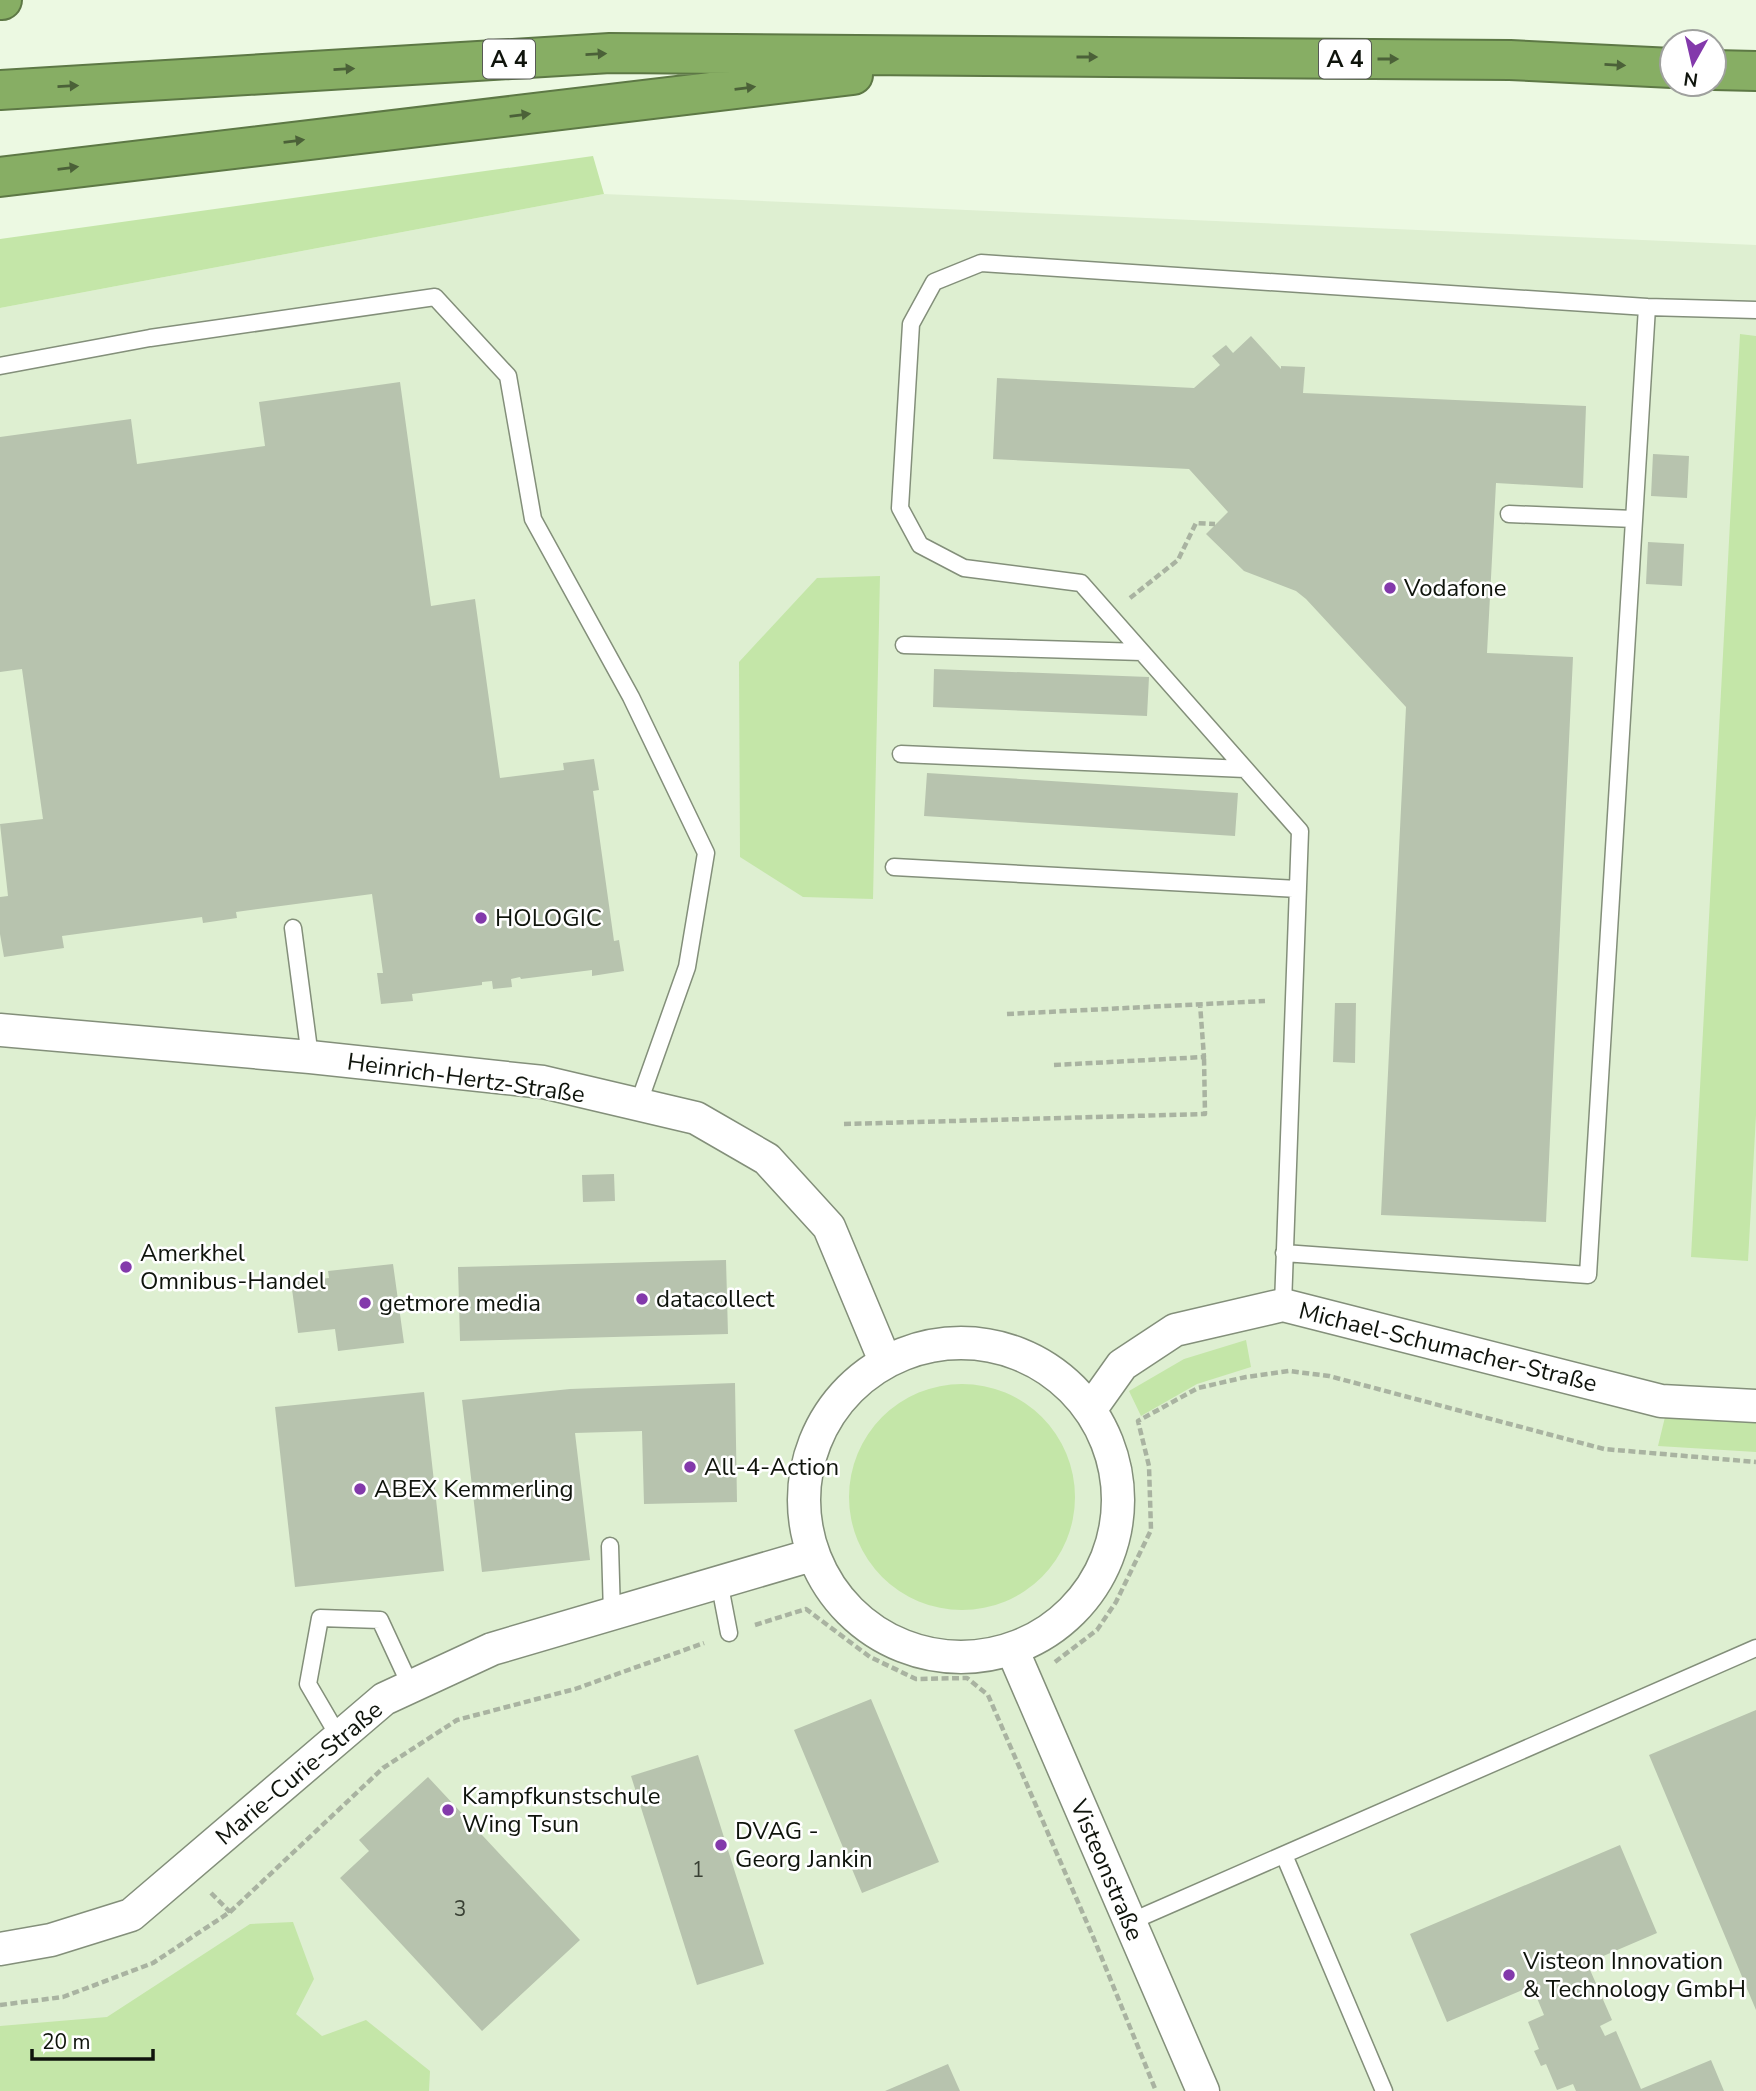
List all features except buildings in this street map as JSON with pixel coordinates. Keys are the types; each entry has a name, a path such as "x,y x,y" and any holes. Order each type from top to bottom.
{"highway":[{"name":"A 4","path":"0,90 610,53 1510,60 1658,67"},
{"path":"0,177 1018,56"},
{"path":"1728,70 1756,72"}],"street":[{"name":"Heinrich-Hertz-Straße","path":"0,1030 310,1057 543,1083 695,1118 767,1159 830,1227 885,1361"},
{"name":"Michael-Schumacher-Straße","path":"1090,1410 1122,1365 1175,1330 1283,1305 1661,1401 1756,1406"},
{"path":"974,1343 1019,1353 1059,1376 1090,1410 1112,1453 1119,1502 1111,1549 1089,1592 1055,1626 1012,1649 964,1658 916,1651 872,1630 836,1597 813,1555 803,1511 806,1466 822,1424 849,1388 885,1361 928,1346 951,1344 974,1343"},
{"name":"Marie-Curie-Straße","path":"0,1949 51,1940 131,1915 384,1699 492,1649 813,1555"},
{"name":"Visteonstraße","path":"1012,1649 1203,2091"}],"lane":[{"path":"1283,1305 1300,831 1081,583 964,568 920,545 900,508 911,324 934,282 981,263 1647,307 1756,310"},
{"path":"0,366 150,338 435,296 508,376 533,519 631,696 706,853 687,967 638,1105"},
{"path":"1284,1253 1588,1275 1647,307"},
{"path":"1509,514 1634,519"},
{"path":"904,645 1142,652"},
{"path":"901,754 1245,769"},
{"path":"894,867 1298,889"},
{"path":"293,928 310,1057"},
{"path":"610,1546 612,1614"},
{"path":"719,1581 729,1633"},
{"path":"339,1737 308,1684 320,1618 380,1620 411,1687"},
{"path":"1130,1922 1756,1648"},
{"path":"1284,1855 1384,2091"}],"path":[{"path":"1109,615 1178,560 1196,523 1215,524"},
{"path":"1007,1014 1294,999"},
{"path":"844,1124 1205,1114 1200,1004"},
{"path":"1054,1065 1204,1057"},
{"path":"988,1695 1063,1657 1097,1630 1115,1602 1151,1530 1149,1466 1138,1421 1198,1388 1245,1377 1289,1371 1329,1376 1604,1449 1756,1462"},
{"path":"0,2005 63,1997 152,1963 230,1912 383,1768 457,1720 575,1689 729,1633 806,1609 870,1657 916,1679 967,1678 988,1695 1094,1939 1156,2091"}],"shaded area":[{"path":"604,194 1756,245 1756,2091 0,2091 0,308"}],"green space":[{"path":"593,156 604,194 0,308 0,239"},
{"path":"1740,334 1756,336 1756,1115 1748,1261 1691,1257"},
{"path":"880,576 873,899 803,897 740,857 739,662 817,578"},
{"path":"1246,1340 1251,1367 1197,1384 1141,1416 1129,1391 1184,1359"},
{"path":"962,1384 984,1386 1015,1397 1042,1417 1062,1444 1073,1475 1073,1519 1062,1550 1042,1577 1015,1597 984,1608 962,1610 940,1608 909,1597 882,1577 862,1550 851,1519 849,1497 851,1475 862,1444 882,1417 909,1397 940,1386"},
{"path":"1665,1417 1756,1423 1756,1452 1658,1446"},
{"path":"293,1922 314,1979 296,2014 322,2036 366,2020 430,2071 429,2091 0,2091 0,2026 107,2017 250,1924"}],"place":[{"name":"Vodafone","path":"1390,588"},
{"name":"HOLOGIC","path":"481,918"},
{"name":"Amerkhel Omnibus-Handel","path":"126,1267"},
{"name":"datacollect","path":"642,1299"},
{"name":"getmore media","path":"365,1303"},
{"name":"All-4-Action","path":"690,1467"},
{"name":"ABEX Kemmerling","path":"360,1489"},
{"name":"Kampfkunstschule Wing Tsun","path":"448,1810"},
{"name":"DVAG - Georg Jankin","path":"721,1845"},
{"name":"Visteon Innovation & Technology GmbH","path":"1509,1975"}]}
